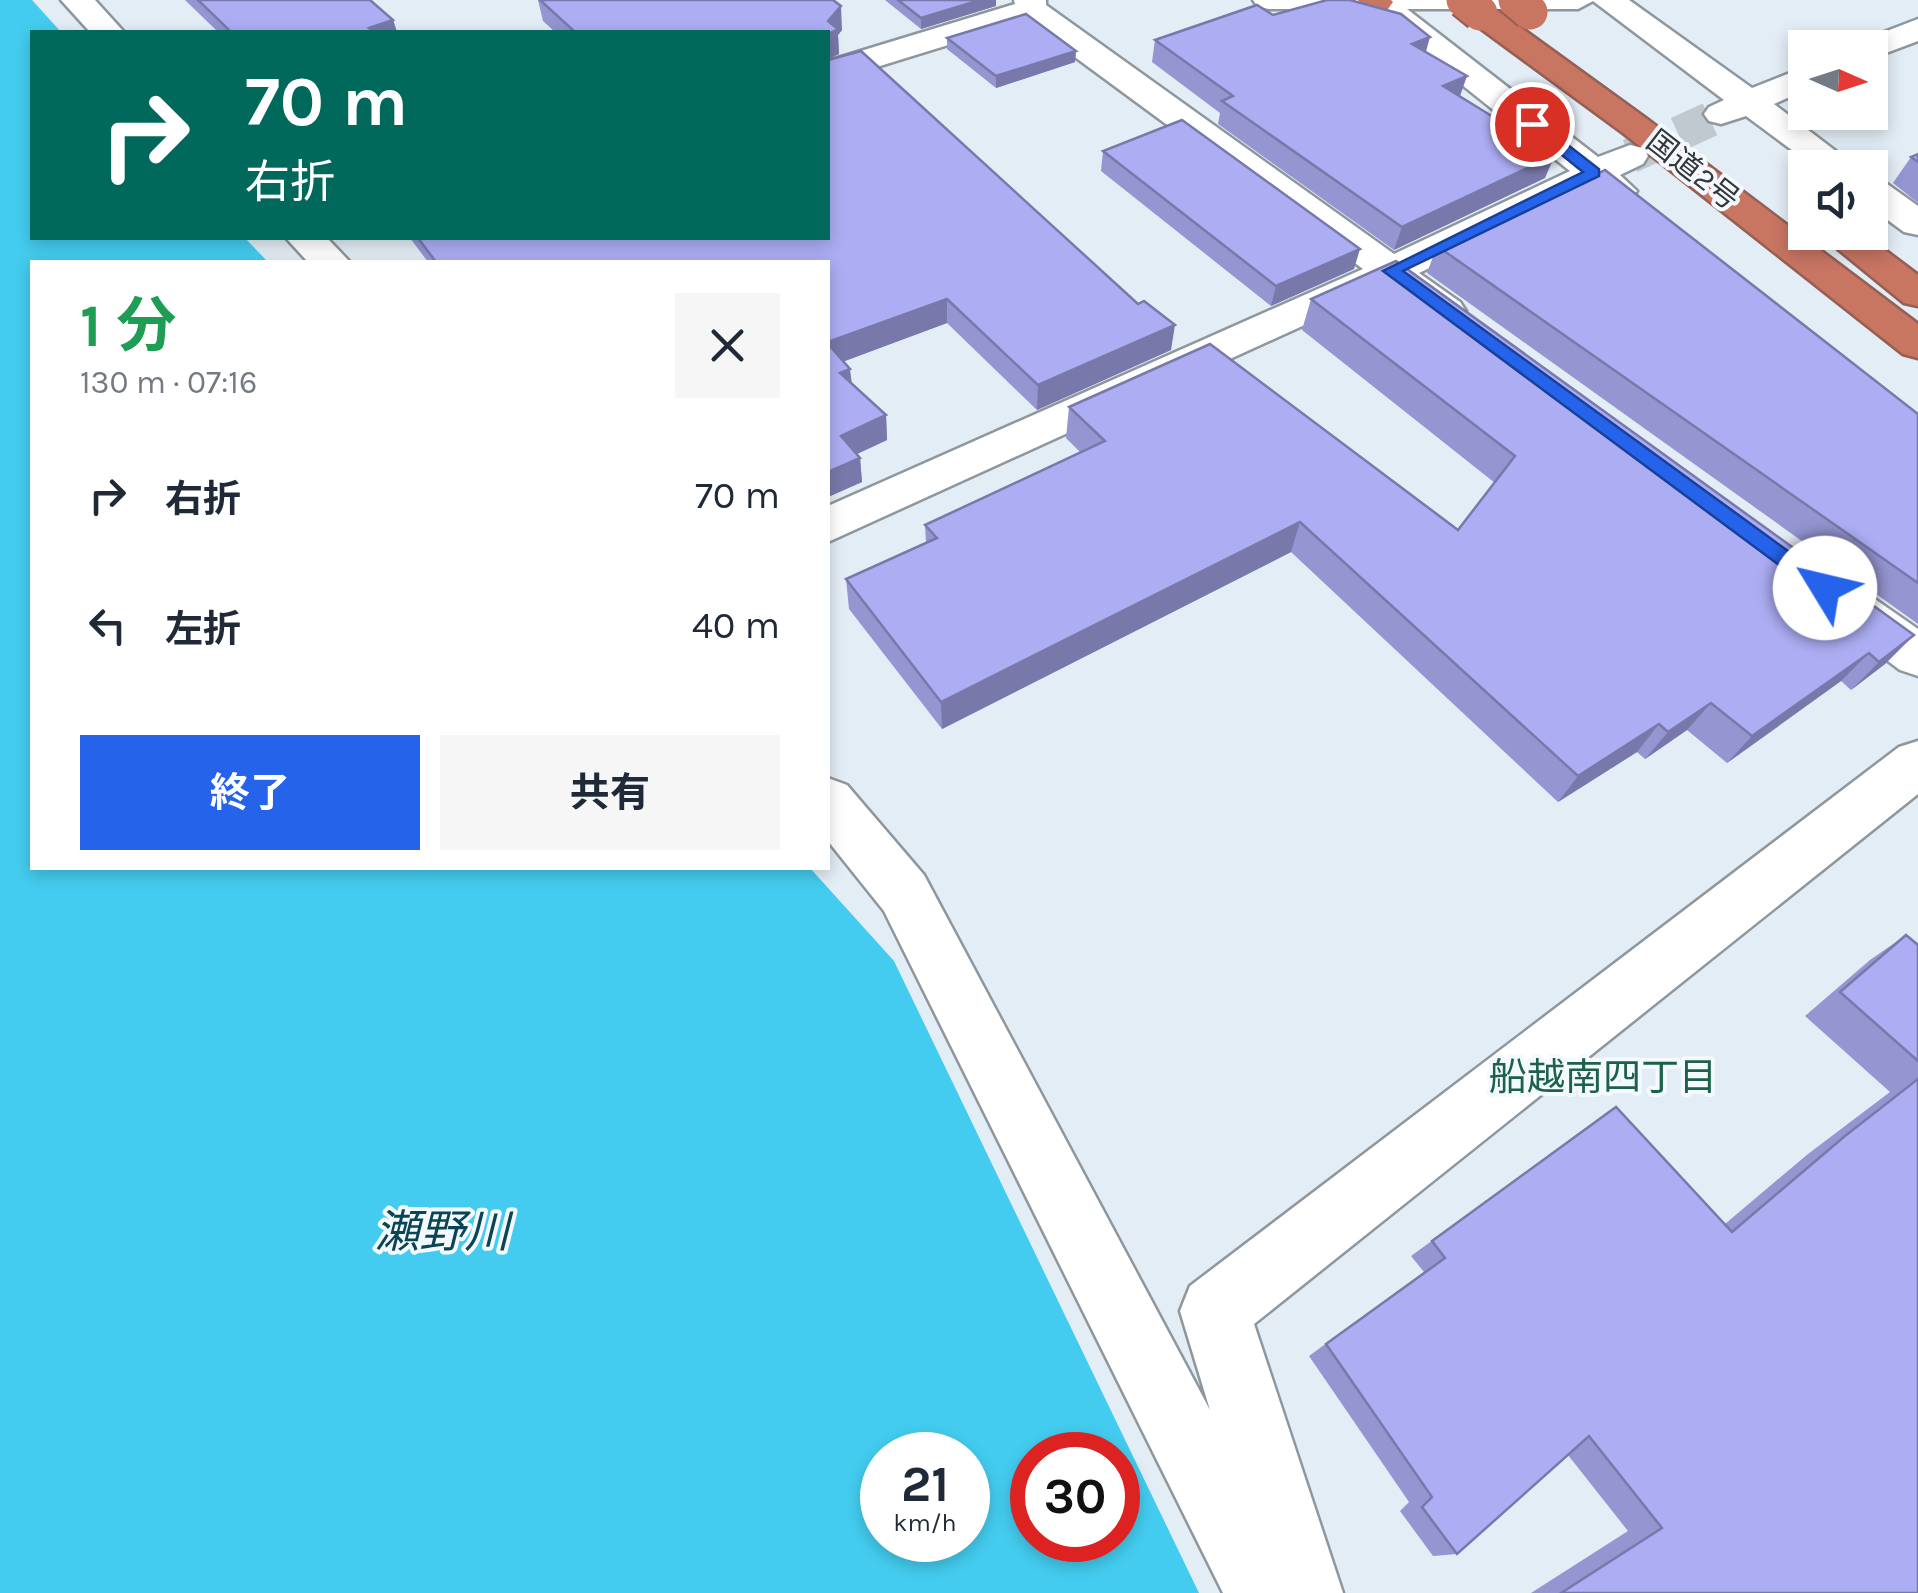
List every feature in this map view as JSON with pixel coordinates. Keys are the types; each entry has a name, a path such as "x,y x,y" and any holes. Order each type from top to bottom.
{"highway":[{"name":"国道2号","path":"1472,6 1636,126 1918,345"},
{"name":"国道2号","path":"1523,6 1640,88"},
{"path":"1860,250 1918,294"}],"street":[{"path":"77,0 106,30"},
{"path":"1269,0 1578,0"},
{"path":"1608,0 1815,150"},
{"path":"1376,1 1612,164 1639,208"},
{"path":"830,71 1030,4 1471,329"},
{"path":"1888,41 1918,28"},
{"path":"1706,127 1748,101 1788,84"},
{"path":"830,524 1391,271 1612,164"},
{"path":"1888,203 1918,224"},
{"path":"1806,574 1918,656"},
{"path":"1304,1593 1215,1311 1918,762"},
{"path":"830,803 904,893 1265,1593"}],"water":[{"name":"瀬野川","path":"0,0 32,0 59,30 30,30 30,240 247,240 266,260 30,260 30,870 812,870 894,961 1121,1432 1010,1432 1010,1562 1140,1562 1140,1471 1199,1593 0,1593"}],"building":[{"path":"198,0 370,0 393,20 369,28 372,30 229,30"},
{"path":"540,0 833,0 841,6 828,21 838,29 830,33 573,30"},
{"path":"898,0 980,0 921,18"},
{"path":"1327,0 1350,0 1401,14 1430,37 1412,44 1467,76 1443,86 1555,155 1402,227 1222,101 1233,96 1155,40 1257,5 1273,15"},
{"path":"1026,14 1076,51 996,76 947,38"},
{"path":"861,51 1138,304 1144,301 1175,325 1038,385 947,299 830,341 830,260 434,260 420,240 830,240 830,59"},
{"path":"1182,120 1360,249 1276,286 1103,151"},
{"path":"1605,170 1918,414 1918,583 1437,246 1592,171 1597,174"},
{"path":"1396,261 1914,635 1879,662 1869,653 1752,736 1711,703 1668,732 1659,724 1578,776 1300,522 941,702 846,579 937,538 925,525 1105,441 1069,407 1210,344 1458,530 1515,456 1311,299"},
{"path":"830,346 850,369 840,373 886,415 841,436 860,458 830,471"},
{"path":"1906,935 1918,945 1918,1061 1840,992"},
{"path":"1918,1079 1918,1593 1561,1593 1662,1528 1589,1436 1457,1554 1422,1507 1432,1497 1326,1344 1445,1258 1432,1241 1616,1107 1732,1232"}],"tunnel":[{"path":"1630,156 1715,117"}],"district":[{"name":"船越南四丁目","path":"1603,1077"}],"route":[{"path":"1532,124 1594,172 1391,271 1825,588"}]}
